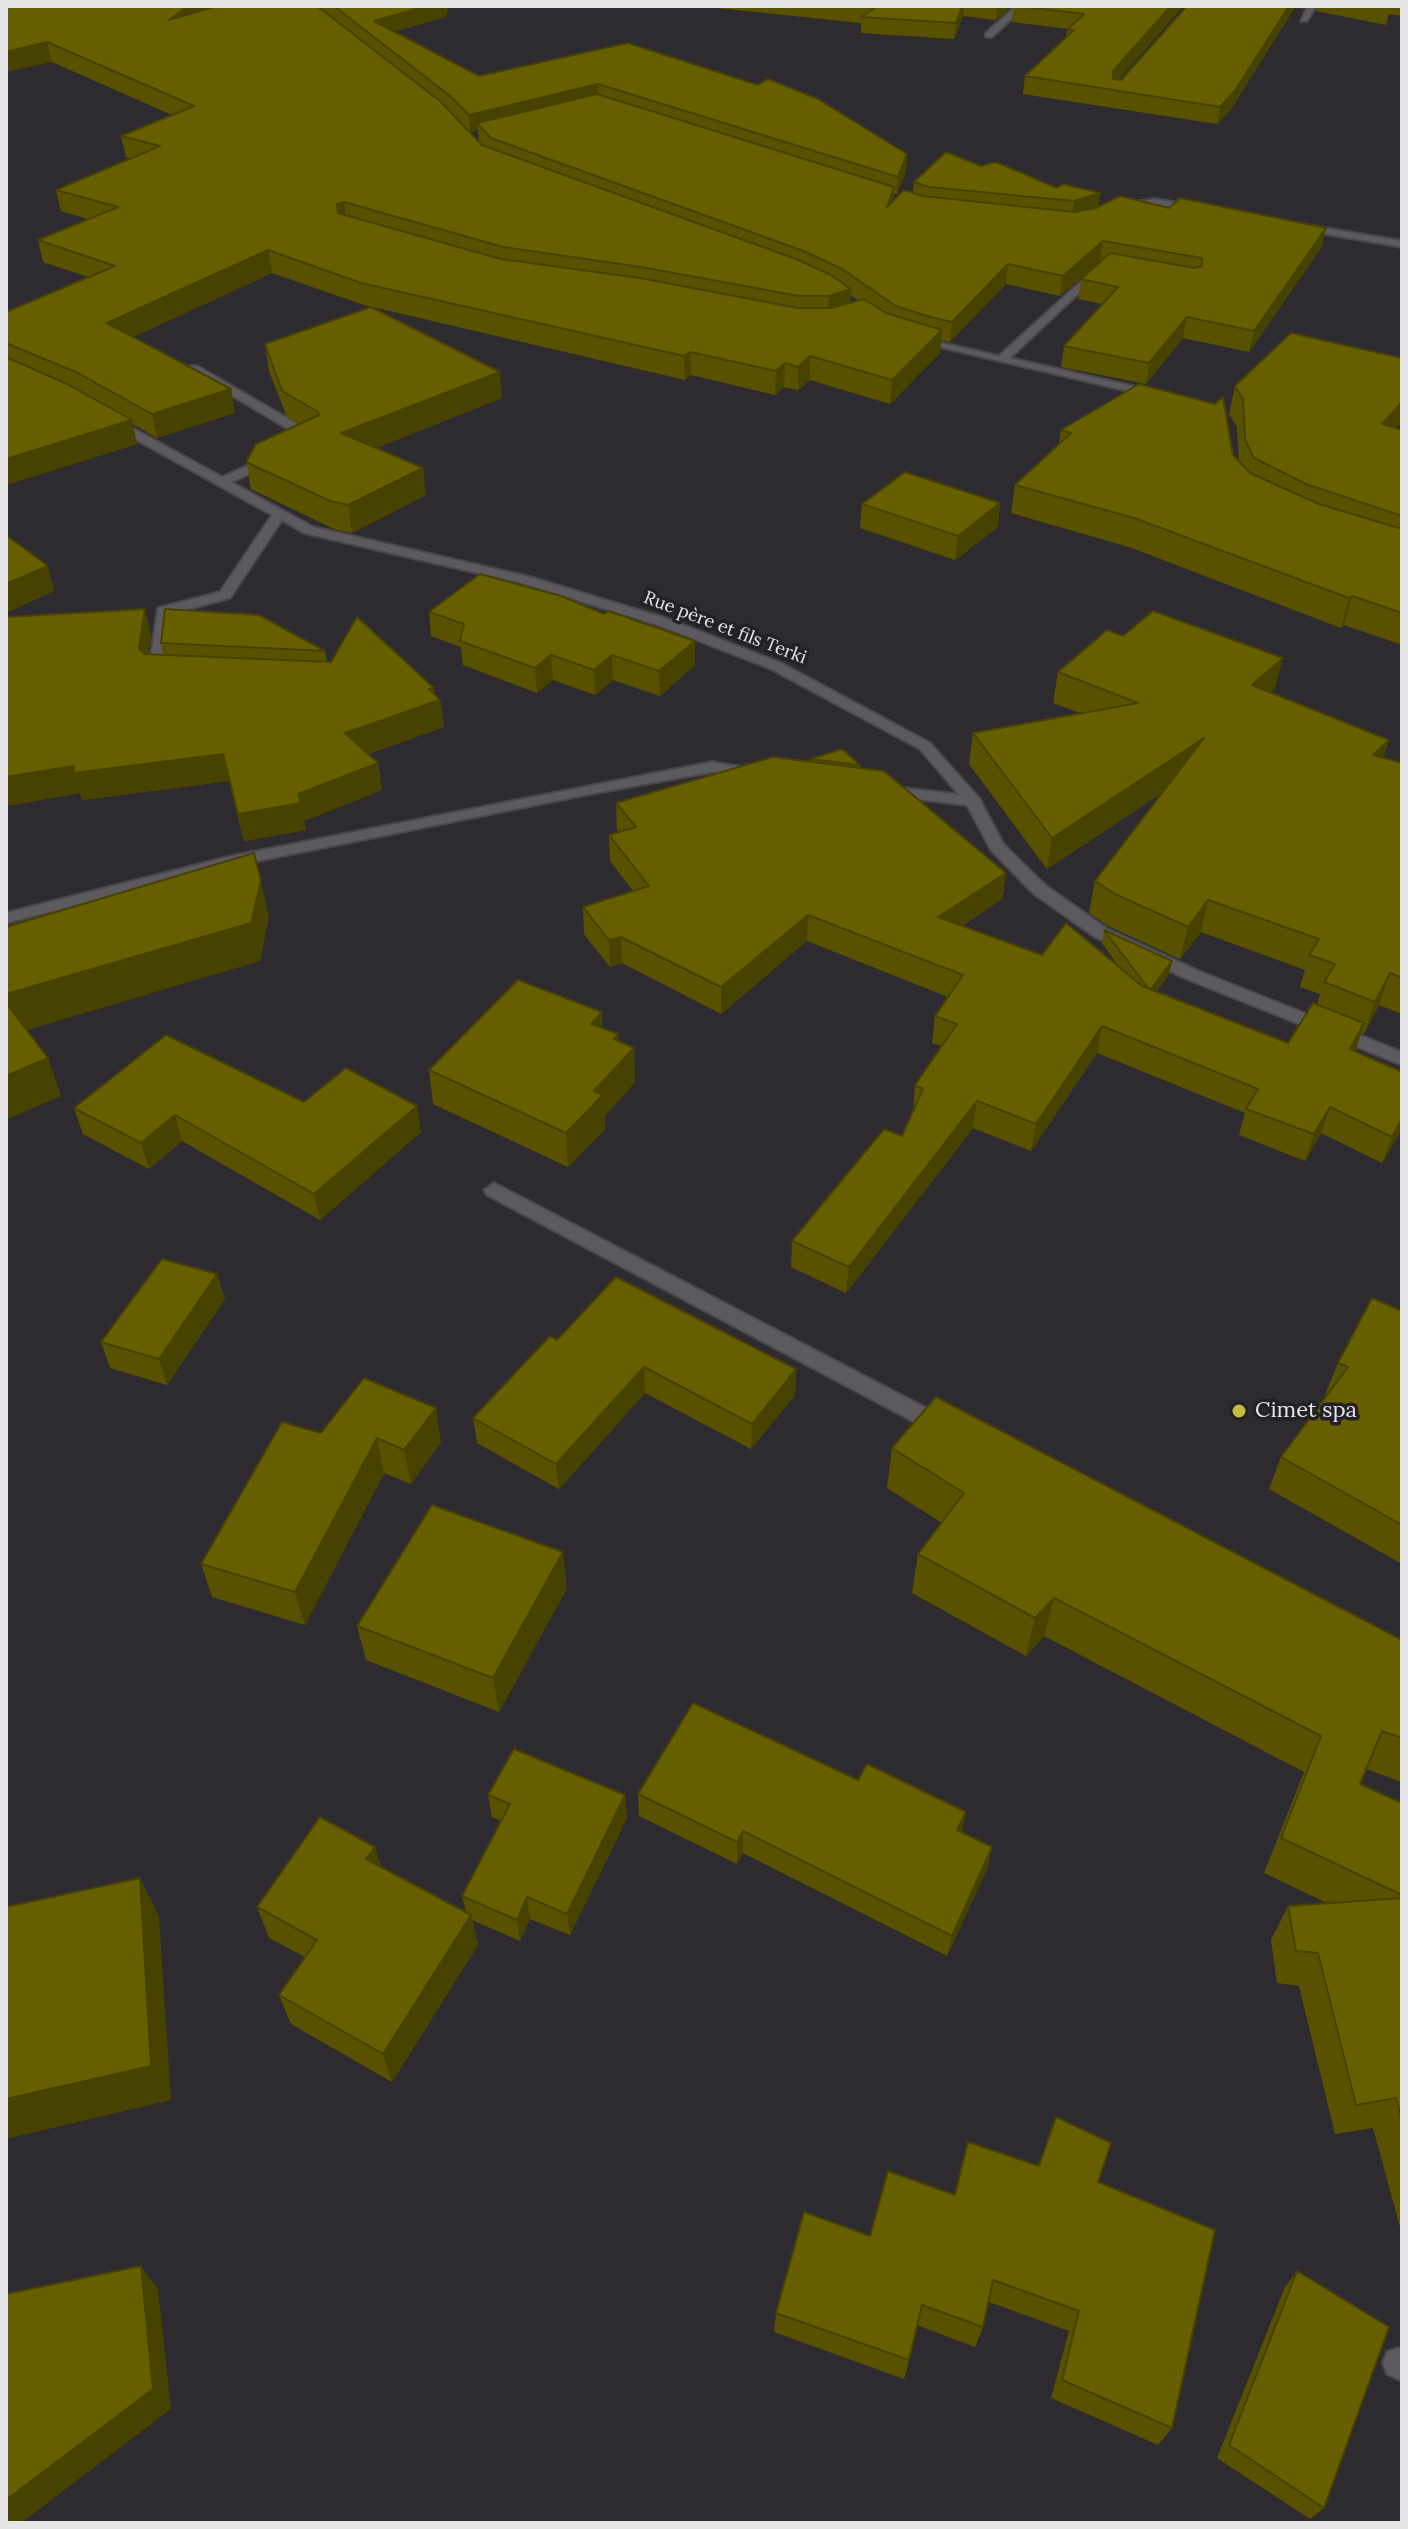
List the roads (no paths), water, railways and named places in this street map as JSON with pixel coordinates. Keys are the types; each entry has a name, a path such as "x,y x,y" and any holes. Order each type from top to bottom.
{"street":[{"path":"989,35 1021,6"},
{"path":"1304,19 1312,6"},
{"path":"1107,212 1138,201 1216,212"},
{"path":"1293,226 1402,244"},
{"path":"1001,360 1098,269 1117,266"},
{"path":"901,335 1169,398"},
{"path":"193,368 309,436 314,441 305,446"},
{"name":"Rue père et fils Terki","path":"104,416 279,515 323,534 541,585 663,622 776,666 925,746 973,801 997,847 1039,889 1101,933 1195,976 1402,1059"},
{"path":"220,482 291,452"},
{"path":"171,676 155,675 163,611 225,595 279,515"},
{"path":"6,918 232,861 590,789 712,767 770,777"},
{"path":"864,788 973,801"},
{"path":"494,1190 969,1441"}],"place":[{"name":"Cimet spa","path":"1239,1411"}]}
